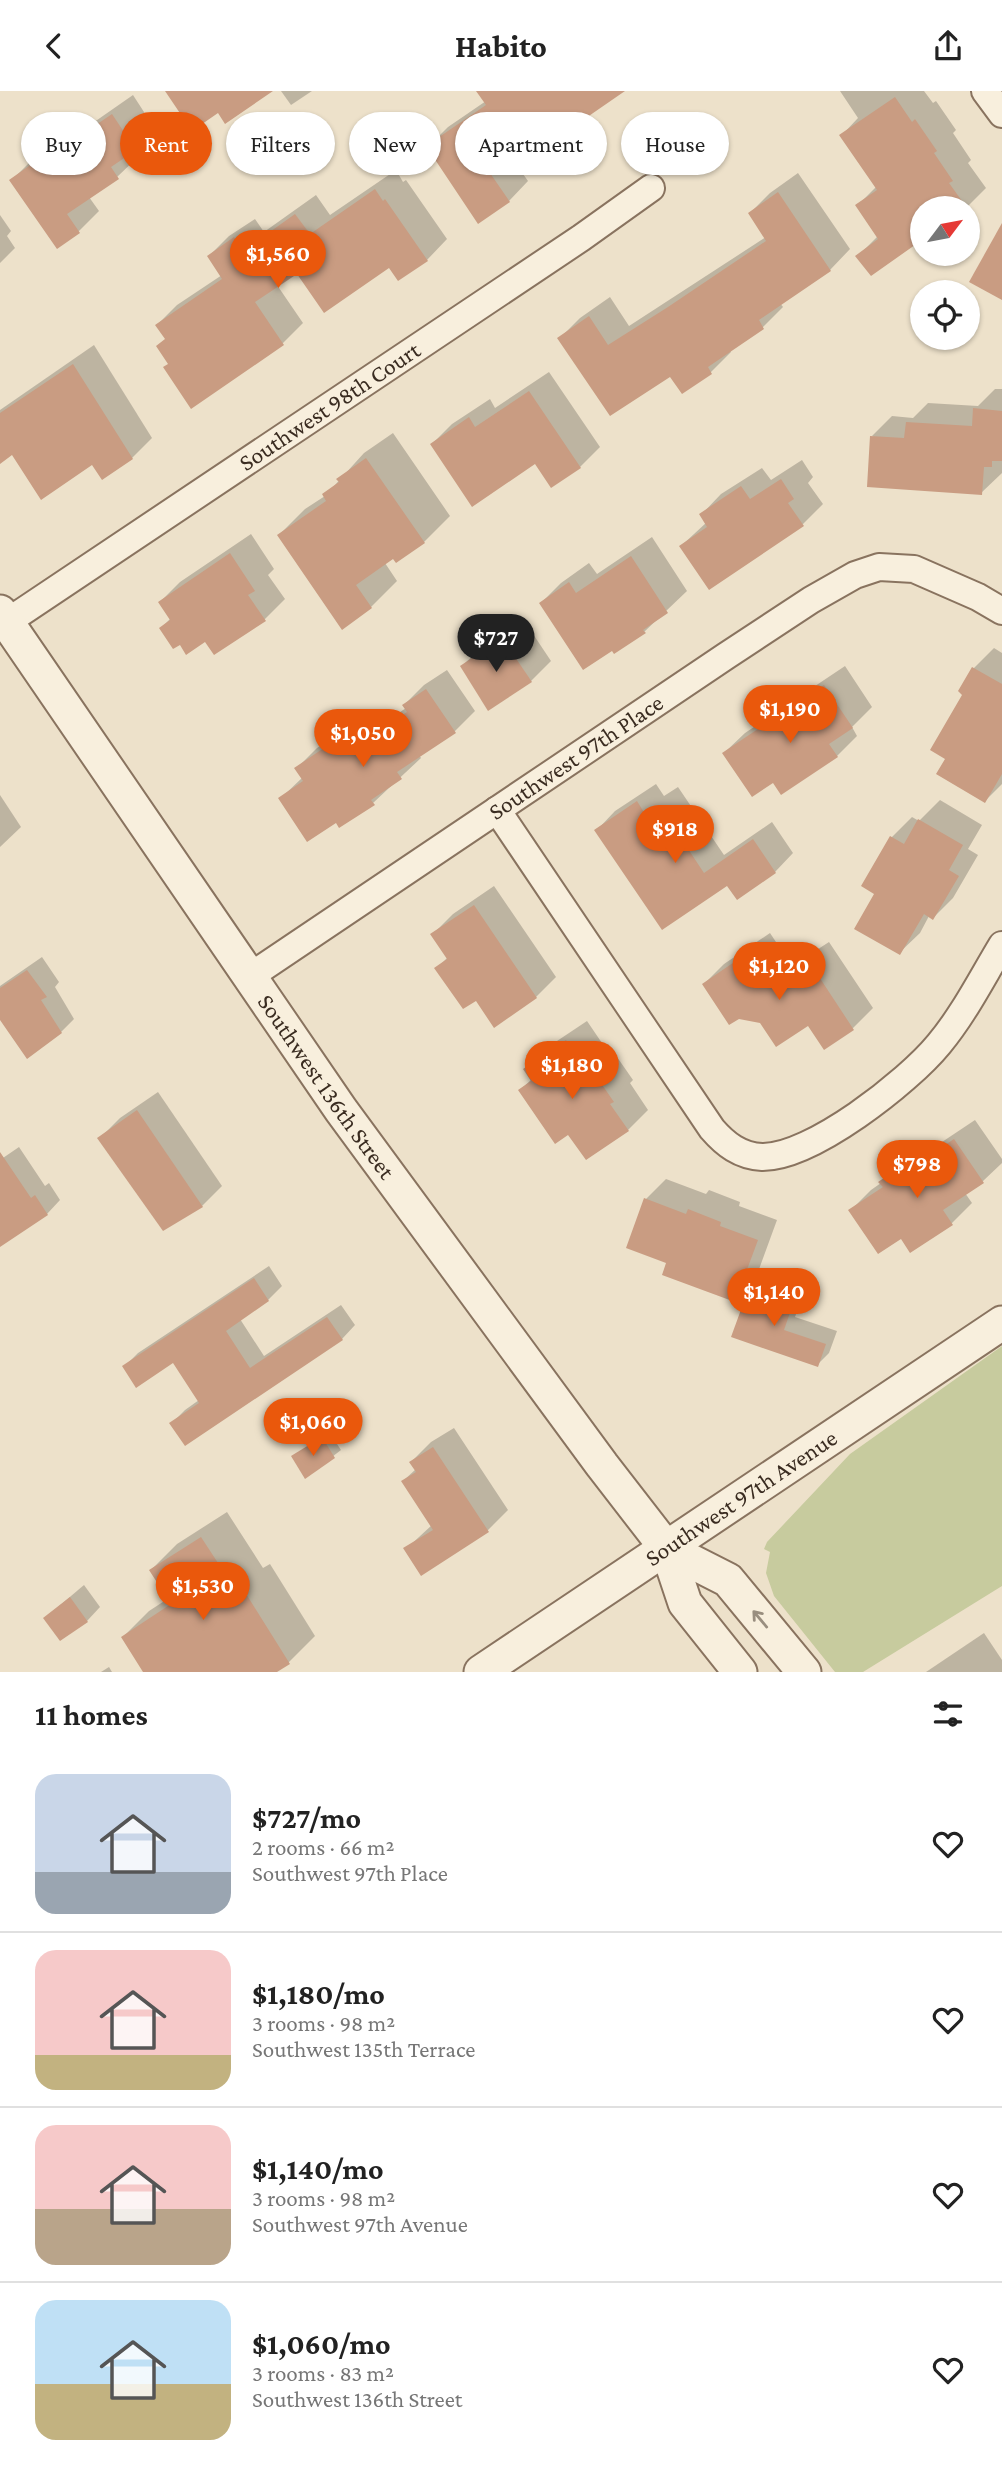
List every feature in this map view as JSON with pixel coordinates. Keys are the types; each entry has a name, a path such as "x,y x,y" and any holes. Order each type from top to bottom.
{"street":[{"path":"985,91 1002,114"},
{"name":"Southwest 98th Court","path":"4,617 582,238 651,188"},
{"name":"Southwest 97th Place","path":"249,977 832,587 866,569 890,566 914,569 978,597 1002,611"},
{"name":"Southwest 136th Street","path":"4,617 249,977 415,1212 667,1549 685,1604 740,1672"},
{"path":"496,810 712,1129 728,1145 744,1154 762,1157 778,1155 804,1146 831,1131 924,1062 955,1022 1002,945"},
{"name":"Southwest 97th Avenue","path":"481,1672 1002,1323"},
{"name":"Southwest 136th Street","path":"667,1549 728,1580 804,1672"}],"green space":[{"path":"1002,1346 1002,1586 863,1672 835,1672 774,1596 766,1573 770,1552 764,1549 767,1542 850,1454"}],"building":[{"path":"165,91 273,91 242,112 226,112 225,124 218,113 212,117 212,112 179,112"},
{"path":"476,91 625,91 595,112 476,112 486,105"},
{"path":"895,97 912,122 915,119 937,151 934,153 953,181 949,183 958,196 910,196 910,248 871,276 855,256 878,239 855,205 877,190 839,135"},
{"path":"112,114 120,126 120,161 111,167 119,179 67,214 80,233 57,249 9,180 21,172 21,175 106,175 106,118"},
{"path":"455,126 455,175 491,175 510,202 478,224 441,168 441,136"},
{"path":"375,189 383,201 385,199 428,261 398,281 389,268 324,313 297,274 255,302 284,345 191,409 163,367 168,364 156,346 165,339 155,325 222,279 207,256 234,237 243,251 295,214 310,234"},
{"path":"778,192 831,271 759,320 764,329 708,367 712,374 682,394 670,377 610,416 557,338 589,316 608,345 668,307 766,241 748,213"},
{"path":"1002,223 1002,300 980,288 980,280 970,280"},
{"path":"73,364 133,459 102,480 92,465 41,500 12,455 0,464 0,413"},
{"path":"529,391 581,468 551,488 535,464 472,507 430,444 469,417 475,427"},
{"path":"973,408 1002,411 1002,461 992,461 992,467 984,467 982,495 867,487 870,436 904,438 906,422 972,426"},
{"path":"366,458 425,543 396,563 393,559 356,585 372,608 342,630 277,535 326,501 322,494 339,482 336,479"},
{"path":"781,479 794,499 788,503 804,526 709,590 679,546 707,527 699,514 741,486 750,499"},
{"path":"230,553 255,591 248,595 266,621 214,655 205,642 186,655 180,645 173,649 159,628 170,620 158,602"},
{"path":"631,556 668,613 643,630 646,633 583,670 539,603 569,582 576,593"},
{"path":"502,638 532,682 488,711 460,666"},
{"path":"972,667 1002,684 1002,774 985,803 936,774 945,759 930,750 962,695 958,691"},
{"path":"824,685 853,728 829,744 838,757 781,795 773,783 752,797 722,753"},
{"path":"426,689 456,733 397,772 402,779 371,800 375,805 339,828 336,823 307,842 278,798 303,781 294,768 336,740 345,753 407,712 402,705"},
{"path":"637,801 645,814 659,805 704,873 753,839 776,873 737,900 727,886 662,930 594,830"},
{"path":"918,819 963,845 949,870 959,876 933,920 924,914 900,955 854,929 874,894 861,886 890,836 904,844"},
{"path":"474,905 537,998 494,1028 476,1001 463,1009 434,968 447,959 430,934"},
{"path":"749,952 772,985 808,960 854,1030 824,1050 808,1026 776,1047 760,1023 739,1019 729,1025 702,984"},
{"path":"27,970 47,997 41,1000 62,1033 27,1059 0,1020 0,988"},
{"path":"566,1040 584,1065 587,1063 614,1102 610,1104 629,1131 586,1160 568,1135 555,1144 518,1090 531,1081 523,1069"},
{"path":"137,1110 203,1207 163,1231 97,1138"},
{"path":"954,1139 984,1183 943,1210 953,1225 910,1253 901,1239 878,1254 848,1210 883,1187 878,1182 912,1159 915,1165"},
{"path":"0,1152 31,1198 35,1195 48,1215 0,1247"},
{"path":"644,1198 686,1214 688,1209 721,1222 720,1226 758,1240 735,1302 662,1275 666,1263 626,1248"},
{"path":"254,1278 269,1301 226,1331 250,1368 327,1317 343,1340 185,1446 169,1423 199,1403 173,1363 136,1388 122,1366"},
{"path":"750,1285 794,1301 784,1330 826,1344 818,1367 731,1337"},
{"path":"322,1437 335,1458 305,1479 291,1456"},
{"path":"433,1447 489,1532 421,1576 403,1548 433,1530 401,1481 416,1472 409,1462"},
{"path":"201,1537 237,1592 243,1589 290,1664 277,1672 143,1672 121,1637 171,1604 149,1570"},
{"path":"70,1597 88,1622 60,1641 43,1618"}]}
